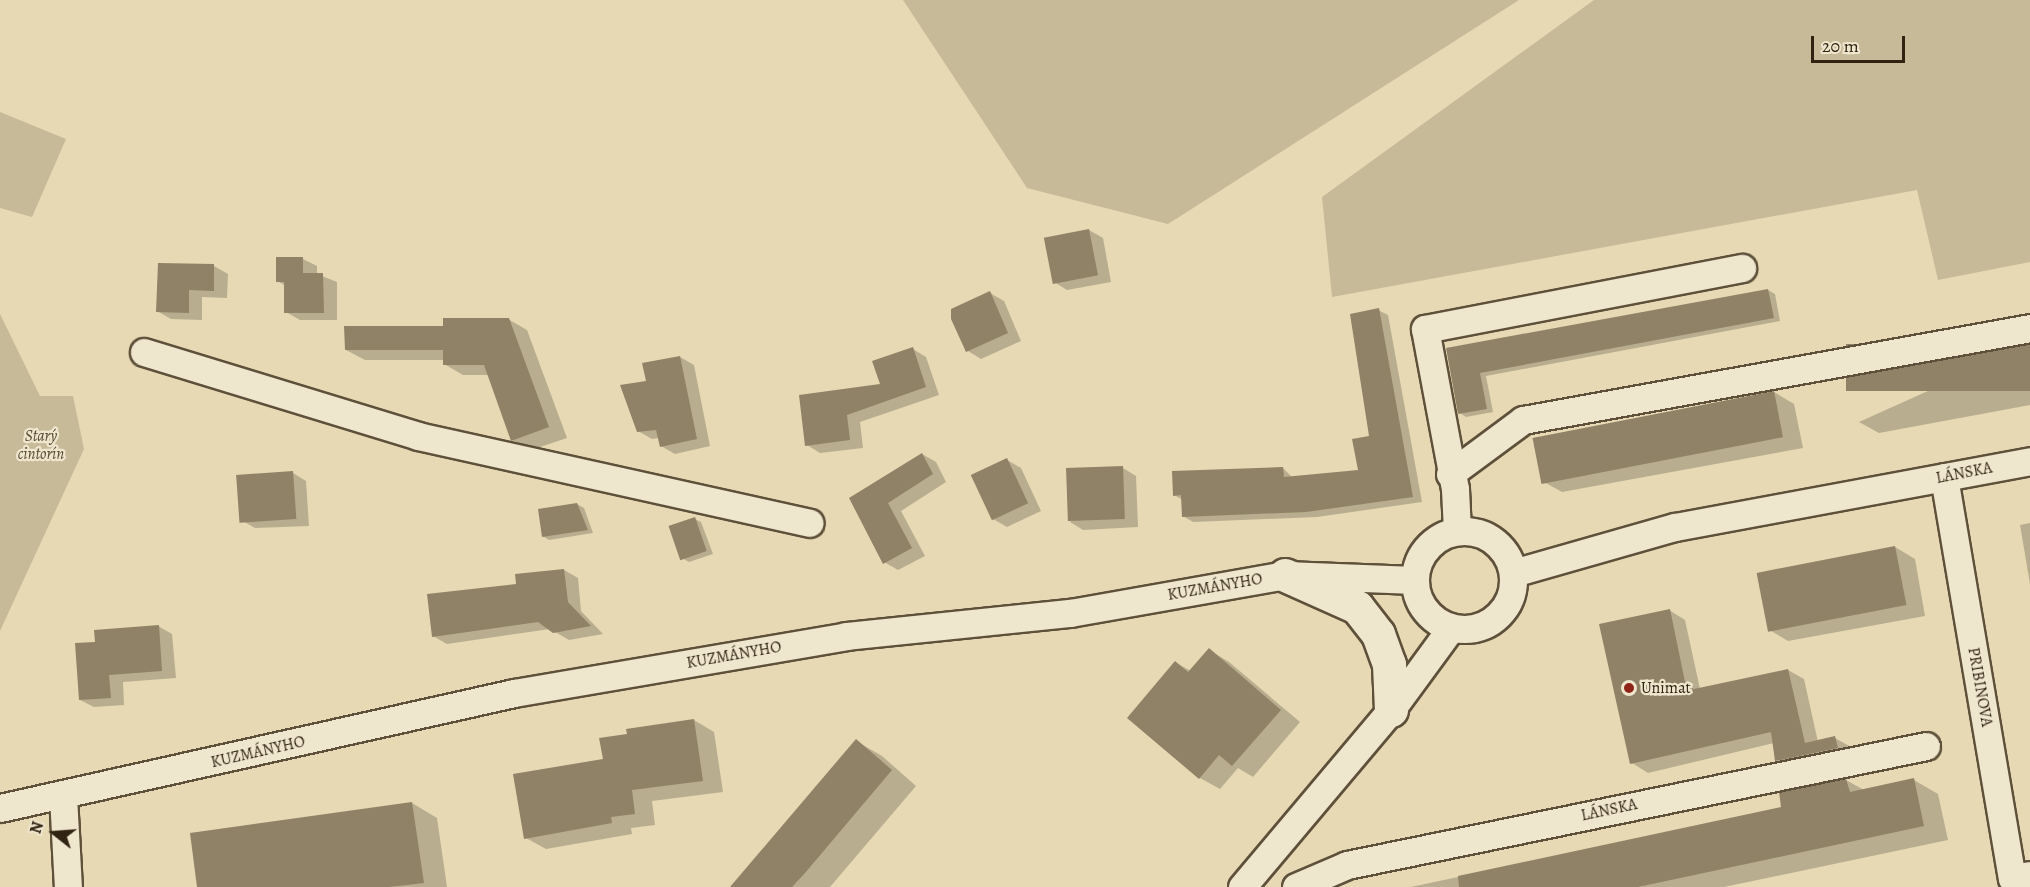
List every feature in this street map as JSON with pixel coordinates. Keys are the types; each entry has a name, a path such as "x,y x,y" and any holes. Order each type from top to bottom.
{"street":[{"path":"1457,531 1455,489 1450,474 1425,328 1742,268"},
{"path":"1450,474 1523,420 2030,328"},
{"path":"144,352 418,436 809,523"},
{"name":"LÁNSKA","path":"1513,573 1675,527 2030,461"},
{"name":"PRIBINOVA","path":"1944,477 2012,878 2030,875"},
{"path":"1457,531 1472,531 1494,540 1508,558 1513,573 1510,597 1497,617 1476,628 1451,628 1425,610 1414,580 1424,551 1435,540 1457,531"},
{"path":"1286,575 1357,608 1378,634 1389,664 1391,710"},
{"name":"KUZMÁNYHO","path":"0,808 63,796 514,693 846,636 1070,613 1286,575 1414,580"},
{"path":"1242,887 1391,710 1451,628"},
{"name":"LÁNSKA","path":"1296,887 1347,865 1926,746"},
{"path":"63,796 68,887"}],"green space":[{"path":"903,0 1519,0 1168,224 1027,188"},
{"path":"1594,0 2030,0 2030,262 1938,280 1917,190 1332,297 1322,197"},
{"path":"0,112 66,139 32,217 0,208"},
{"name":"Starý cintorín","path":"0,314 40,396 73,396 84,449 0,631"}],"building":[{"path":"1089,229 1098,275 1053,284 1044,238"},
{"path":"276,257 303,257 303,273 323,273 324,313 284,313 284,282 276,282"},
{"path":"158,263 214,264 214,291 189,290 189,313 156,312"},
{"path":"1768,289 1774,318 1480,373 1487,409 1458,414 1446,348"},
{"path":"990,291 1008,333 966,352 951,319 951,309"},
{"path":"1379,308 1413,497 1306,512 1182,517 1181,495 1173,496 1172,471 1283,467 1284,477 1358,470 1352,439 1369,436 1350,314"},
{"path":"443,318 509,318 549,427 511,441 484,365 443,365 443,350 345,350 344,326 443,326"},
{"path":"1846,344 2030,344 2030,391 1846,391"},
{"path":"913,347 926,387 847,415 850,440 805,446 799,395 880,384 872,361"},
{"path":"680,356 697,439 660,447 656,430 637,432 620,385 646,381 642,363"},
{"path":"1774,391 1783,437 1541,484 1533,438"},
{"path":"922,453 933,474 888,503 912,548 883,564 849,498"},
{"path":"1007,458 1028,503 992,520 971,475"},
{"path":"1123,466 1125,519 1068,521 1066,468"},
{"path":"293,471 296,519 239,523 236,475"},
{"path":"577,503 588,530 542,537 538,509"},
{"path":"695,517 707,551 680,560 669,526"},
{"path":"1895,546 1906,605 1768,632 1757,573"},
{"path":"564,569 568,602 591,626 553,633 538,622 432,637 427,594 516,584 515,574"},
{"path":"1670,609 1686,687 1694,689 1788,669 1805,743 1835,736 1838,748 1775,761 1771,732 1630,764 1599,624"},
{"path":"159,625 162,671 109,675 111,698 79,700 75,643 95,642 94,630"},
{"path":"1209,648 1281,710 1232,766 1219,755 1199,779 1127,718 1175,661 1188,672"},
{"path":"694,719 703,781 632,790 635,814 611,817 612,823 524,839 513,774 603,759 599,738 627,734 626,729"},
{"path":"856,739 892,770 805,873 792,887 730,887"},
{"path":"1914,778 1924,826 1638,887 1459,887 1458,876 1781,807 1779,792 1846,779 1850,792"},
{"path":"412,802 424,883 389,887 197,887 190,833"}],"place":[{"name":"Unimat","path":"1629,688"}]}
